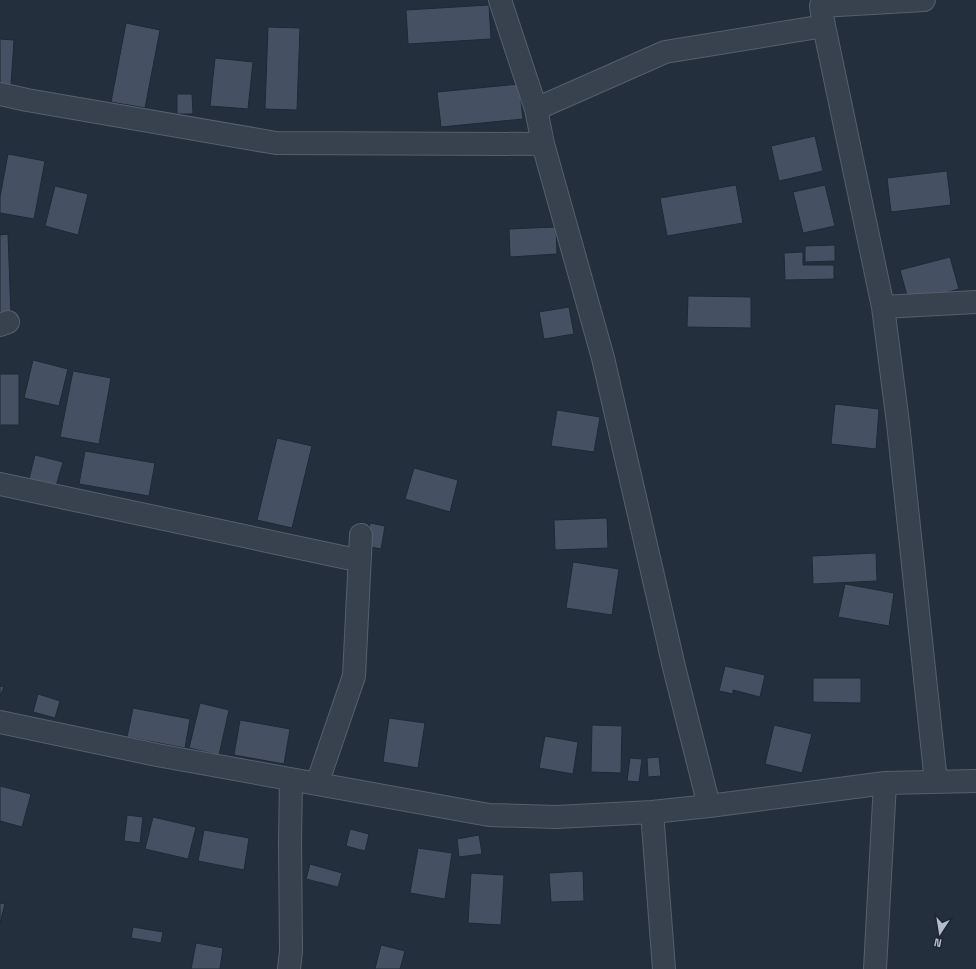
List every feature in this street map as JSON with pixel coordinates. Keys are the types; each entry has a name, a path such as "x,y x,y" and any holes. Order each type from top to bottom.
{"street":[{"path":"500,0 536,109 543,144 603,358 674,667 709,806"},
{"path":"924,0 821,6 883,307 898,423 936,782"},
{"path":"536,109 665,52 824,26"},
{"path":"0,94 276,143 543,144"},
{"path":"883,307 976,302"},
{"path":"0,484 347,558"},
{"path":"317,784 354,676 361,535"},
{"path":"0,722 157,755 489,815 556,817 652,812 885,783 976,781"},
{"path":"289,969 291,951 291,780"},
{"path":"875,969 885,783"},
{"path":"652,812 664,969"}],"building":[{"path":"489,5 491,39 408,44 406,10"},
{"path":"126,23 160,30 145,108 111,102"},
{"path":"268,27 300,28 297,110 265,109"},
{"path":"0,39 14,40 11,85 0,84"},
{"path":"215,58 253,62 248,109 210,106"},
{"path":"519,84 523,119 441,127 437,92"},
{"path":"177,94 192,94 193,114 177,114"},
{"path":"815,136 823,171 779,181 771,146"},
{"path":"8,154 45,161 34,219 0,213 0,197"},
{"path":"947,171 951,205 891,212 887,178"},
{"path":"736,185 743,223 667,236 660,198"},
{"path":"825,185 835,226 803,233 793,192"},
{"path":"55,186 88,194 78,235 45,226"},
{"path":"556,227 557,254 510,257 509,229"},
{"path":"8,234 11,315 0,316 0,235"},
{"path":"835,245 835,261 805,262 805,246"},
{"path":"803,252 803,265 834,265 834,279 785,280 784,253"},
{"path":"950,257 959,289 909,303 900,270"},
{"path":"688,296 751,297 751,328 687,327"},
{"path":"569,307 574,334 544,339 539,312"},
{"path":"33,360 68,369 59,406 24,398"},
{"path":"73,371 111,378 99,444 60,437"},
{"path":"0,374 19,374 19,425 0,425"},
{"path":"835,404 879,409 876,449 831,444"},
{"path":"557,410 600,417 594,452 551,446"},
{"path":"277,438 312,446 292,528 257,520"},
{"path":"85,451 155,463 149,496 79,484"},
{"path":"35,455 63,462 56,486 29,479"},
{"path":"414,468 458,480 450,512 405,499"},
{"path":"607,518 608,548 555,550 554,520"},
{"path":"370,523 385,526 381,549 366,546"},
{"path":"876,553 877,581 813,584 812,556"},
{"path":"573,562 619,569 612,615 566,608"},
{"path":"845,584 894,593 889,626 838,617"},
{"path":"725,666 765,675 760,697 733,690 733,694 719,691"},
{"path":"813,678 861,678 861,703 813,702"},
{"path":"0,686 4,687 0,696"},
{"path":"38,694 60,701 55,718 33,712"},
{"path":"200,703 229,710 219,755 189,748"},
{"path":"133,708 190,719 185,748 127,737"},
{"path":"389,718 425,723 418,768 383,762"},
{"path":"240,720 290,729 284,764 234,755"},
{"path":"592,725 622,726 621,773 591,772"},
{"path":"774,725 812,734 802,773 765,764"},
{"path":"545,736 578,742 573,774 539,768"},
{"path":"659,757 661,776 648,777 647,758"},
{"path":"630,758 642,759 639,782 627,781"},
{"path":"0,786 31,794 22,827 0,821"},
{"path":"127,815 143,817 140,843 124,841"},
{"path":"153,817 196,827 188,859 145,849"},
{"path":"350,829 369,834 365,851 346,846"},
{"path":"204,830 249,838 244,870 198,861"},
{"path":"479,835 482,854 459,857 457,839"},
{"path":"418,848 452,853 445,899 410,893"},
{"path":"310,864 342,873 338,887 306,879"},
{"path":"583,871 584,901 551,902 549,873"},
{"path":"471,873 504,875 501,925 468,923"},
{"path":"0,903 5,904 0,923"},
{"path":"133,927 163,932 161,943 131,938"},
{"path":"196,943 223,948 220,969 191,969"},
{"path":"381,945 405,951 400,969 375,969"}]}
